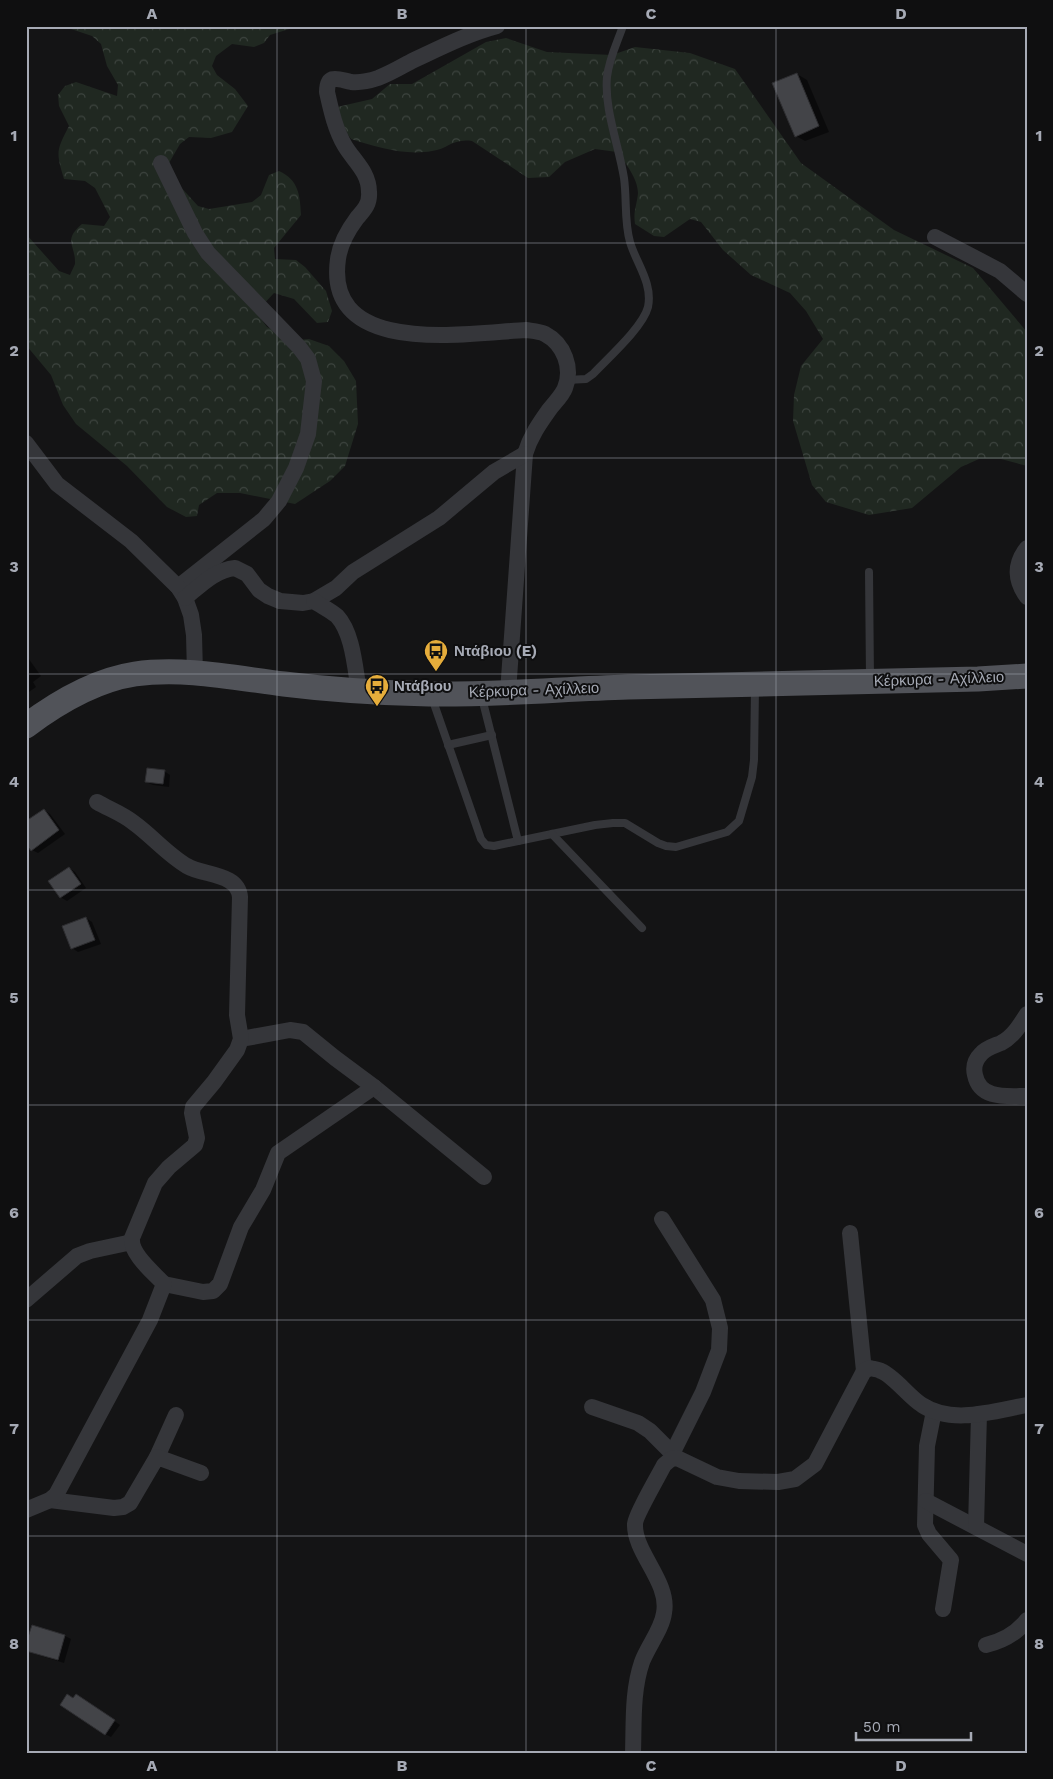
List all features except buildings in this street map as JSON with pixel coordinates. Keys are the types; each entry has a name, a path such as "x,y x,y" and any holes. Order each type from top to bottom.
{"main road":[{"name":"Κέρκυρα - Αχίλλειο","path":"26,726 70,698 109,680 132,674 155,672 195,673 287,685 359,691 430,694 1027,676"}],"street":[{"path":"497,26 463,37 380,77 363,82 350,82 334,78 329,81 326,92 336,128 345,146 365,174 370,192 365,211 358,218 340,247 337,273 338,290 352,313 376,327 412,334 438,335 526,330 540,332 555,341 566,359 568,369 564,390 530,439 525,454 508,692"},
{"path":"161,162 195,233 208,253 300,347 312,368 314,381 308,434 296,468 279,501 264,519 182,592"},
{"path":"935,237 1000,271 1027,294"},
{"path":"26,443 57,484 131,541 182,592 191,615 194,634 195,673"},
{"path":"182,592 220,571 236,568 247,574 259,590 268,596 280,600 303,603 314,601 336,588 353,572 439,518 494,472 525,454"},
{"path":"1027,548 1018,562 1017,570 1020,587 1027,597"},
{"path":"314,601 332,612 342,623 351,650 359,691"},
{"path":"97,802 133,822 188,867 235,884 240,897 237,1015 241,1039 237,1050 193,1107 192,1114 197,1134 196,1142 155,1183 132,1242 135,1253 164,1284 202,1292 208,1292 217,1288 223,1280 241,1227 263,1190 278,1152 374,1087"},
{"path":"1027,1014 1012,1034 1002,1042 984,1050 975,1063 974,1072 976,1082 982,1090 992,1095 1027,1096"},
{"path":"241,1039 290,1030 303,1032 484,1177"},
{"path":"633,1753 636,1682 643,1660 664,1615 665,1603 662,1591 637,1537 635,1522 664,1466 674,1456 704,1392 719,1350 720,1328 713,1300 662,1219"},
{"path":"592,1407 638,1423 650,1431 674,1456 717,1477 739,1481 778,1482 794,1479 815,1464 864,1371 850,1233"},
{"path":"26,1300 77,1256 90,1251 132,1242"},
{"path":"26,1510 50,1500 56,1495 150,1320 164,1284"},
{"path":"864,1371 870,1368 882,1371 922,1405 947,1415 979,1414 1027,1405"},
{"path":"934,1411 927,1446 926,1530 951,1560 943,1609"},
{"path":"976,1527 979,1414"},
{"path":"50,1500 114,1508 123,1507 132,1499 157,1457 176,1415"},
{"path":"157,1457 201,1473"},
{"path":"926,1501 1027,1554"},
{"path":"986,1645 1012,1634 1027,1620"}],"lane":[{"path":"567,380 586,379 593,374 636,328 648,308 647,284 630,243 626,224 623,176 607,93 607,76 611,59 623,26"},
{"path":"869,572 870,681"},
{"path":"430,694 483,842 486,845 494,846 595,825 626,823 658,843 676,847 728,832 739,821 752,777 754,760 755,684"},
{"path":"481,692 518,841"},
{"path":"448,745 492,735"},
{"path":"552,834 642,928"}],"green space":[{"path":"70,26 299,26 270,35 264,43 254,47 232,44 216,56 212,66 217,75 235,89 248,106 232,132 211,138 189,137 180,144 169,163 177,183 198,206 209,209 252,202 261,195 269,175 279,171 291,179 297,189 301,215 274,248 275,259 296,260 305,267 326,291 332,311 328,322 317,323 294,299 274,293 260,308 261,319 267,327 298,340 309,339 329,346 344,361 356,381 358,424 345,466 330,481 295,504 240,493 217,493 199,505 197,516 186,517 167,507 127,466 76,424 63,405 51,375 26,345 26,234 59,271 70,275 75,264 71,239 76,230 82,224 104,226 110,217 95,188 85,181 64,179 60,163 60,147 69,126 59,106 58,95 65,86 76,82 117,96 118,85 107,66 101,44 92,36 71,29"},
{"path":"506,38 547,52 612,55 635,47 690,53 735,69 801,163 894,230 973,268 1027,332 1027,466 1001,459 979,459 961,467 912,508 869,515 826,502 812,485 793,421 794,395 801,366 823,339 806,311 790,293 751,275 723,250 701,222 690,219 664,237 654,236 635,224 634,215 638,193 636,182 617,152 595,149 565,162 549,177 528,178 472,141 455,142 432,151 401,152 351,139 341,125 337,107 372,99 390,84 412,84 486,42"}],"place":[{"name":"Ντάβιου (E)","path":"436,672"},
{"name":"Ντάβιου","path":"377,707"}]}
